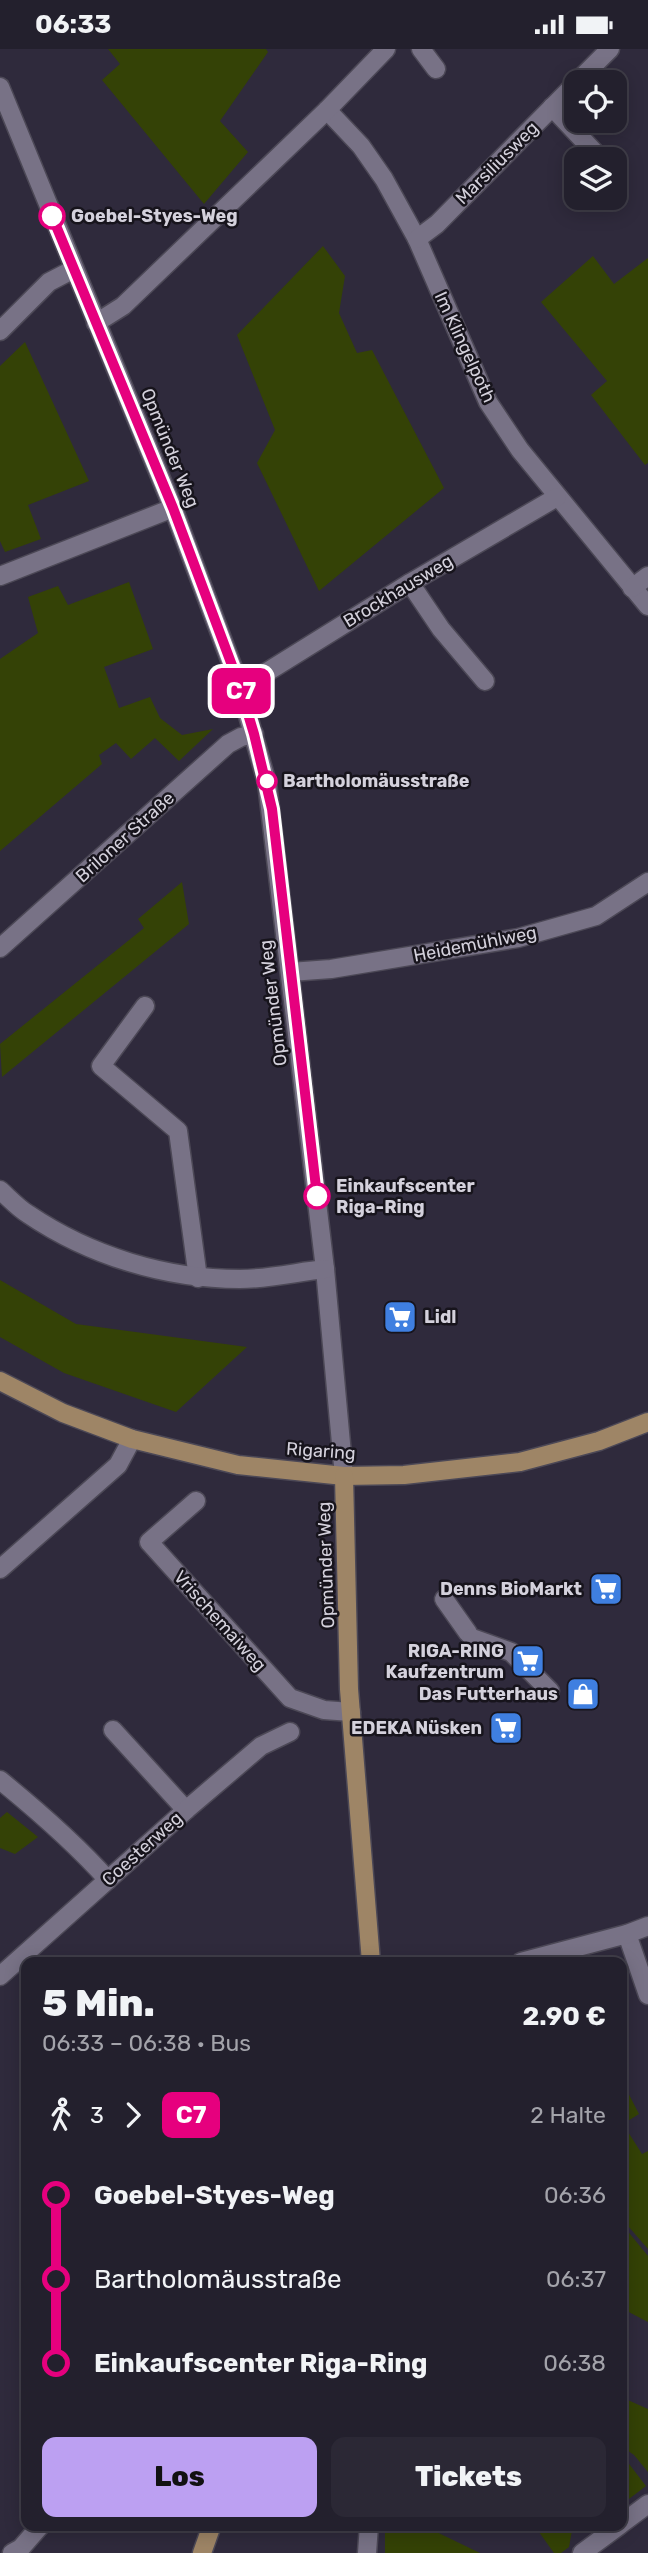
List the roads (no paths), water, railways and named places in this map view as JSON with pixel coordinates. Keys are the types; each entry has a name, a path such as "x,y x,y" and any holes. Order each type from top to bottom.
{"main road":[{"name":"Rigaring","path":"0,1381 63,1413 132,1439 238,1465 344,1476 404,1475 520,1462 598,1441 648,1422"},
{"name":"Opmünder Weg","path":"344,1476 351,1712 371,1957"},
{"path":"202,2553 210,2531"}],"street":[{"path":"96,323 124,306 327,110 386,49"},
{"path":"421,49 436,69"},
{"name":"Marsiliusweg","path":"589,70 610,49"},
{"name":"Opmünder Weg","path":"0,87 173,508 239,684 254,734 272,809 325,1269 344,1476"},
{"name":"Marsiliusweg","path":"417,240 437,224 564,95"},
{"path":"552,107 590,147"},
{"name":"Im Klingelpoth","path":"327,110 361,146 384,179 417,240 488,402 520,450 648,606"},
{"path":"0,331 49,282 74,269"},
{"name":"Brockhausweg","path":"239,684 267,672 557,496"},
{"path":"0,576 173,508"},
{"path":"632,588 648,576"},
{"path":"410,583 441,629 485,681"},
{"name":"Briloner Straße","path":"0,948 228,744 254,734"},
{"name":"Heidemühlweg","path":"290,972 331,969 518,938 596,916 648,882"},
{"path":"145,1006 101,1066 178,1131 198,1277"},
{"path":"0,1190 27,1214 81,1244 126,1263 198,1277 243,1279 325,1269"},
{"path":"0,1569 118,1465 132,1439"},
{"name":"Vrischemaiweg","path":"195,1501 149,1542 290,1698 324,1710 351,1712"},
{"path":"444,1599 470,1635 511,1652 550,1691"},
{"path":"113,1730 186,1810"},
{"name":"Coesterweg","path":"21,1957 261,1746 290,1732"},
{"path":"0,1780 52,1824 108,1880"},
{"path":"540,1957 648,1926"},
{"path":"627,1934 647,1990"},
{"name":"Coesterweg","path":"0,1976 21,1957"},
{"path":"627,2520 648,2504"},
{"path":"12,2553 21,2548 36,2531"},
{"path":"367,2553 369,2531"},
{"path":"582,2553 612,2531"}],"place":[{"name":"Goebel-Styes-Weg","path":"52,216"},
{"name":"Bartholomäusstraße","path":"267,781"},
{"name":"Einkaufscenter Riga-Ring","path":"317,1196"},
{"name":"Lidl","path":"400,1317"},
{"name":"Denns BioMarkt","path":"606,1589"},
{"name":"RIGA-RING Kaufzentrum","path":"528,1661"},
{"name":"Das Futterhaus","path":"583,1694"},
{"name":"EDEKA Nüsken","path":"506,1728"}]}
